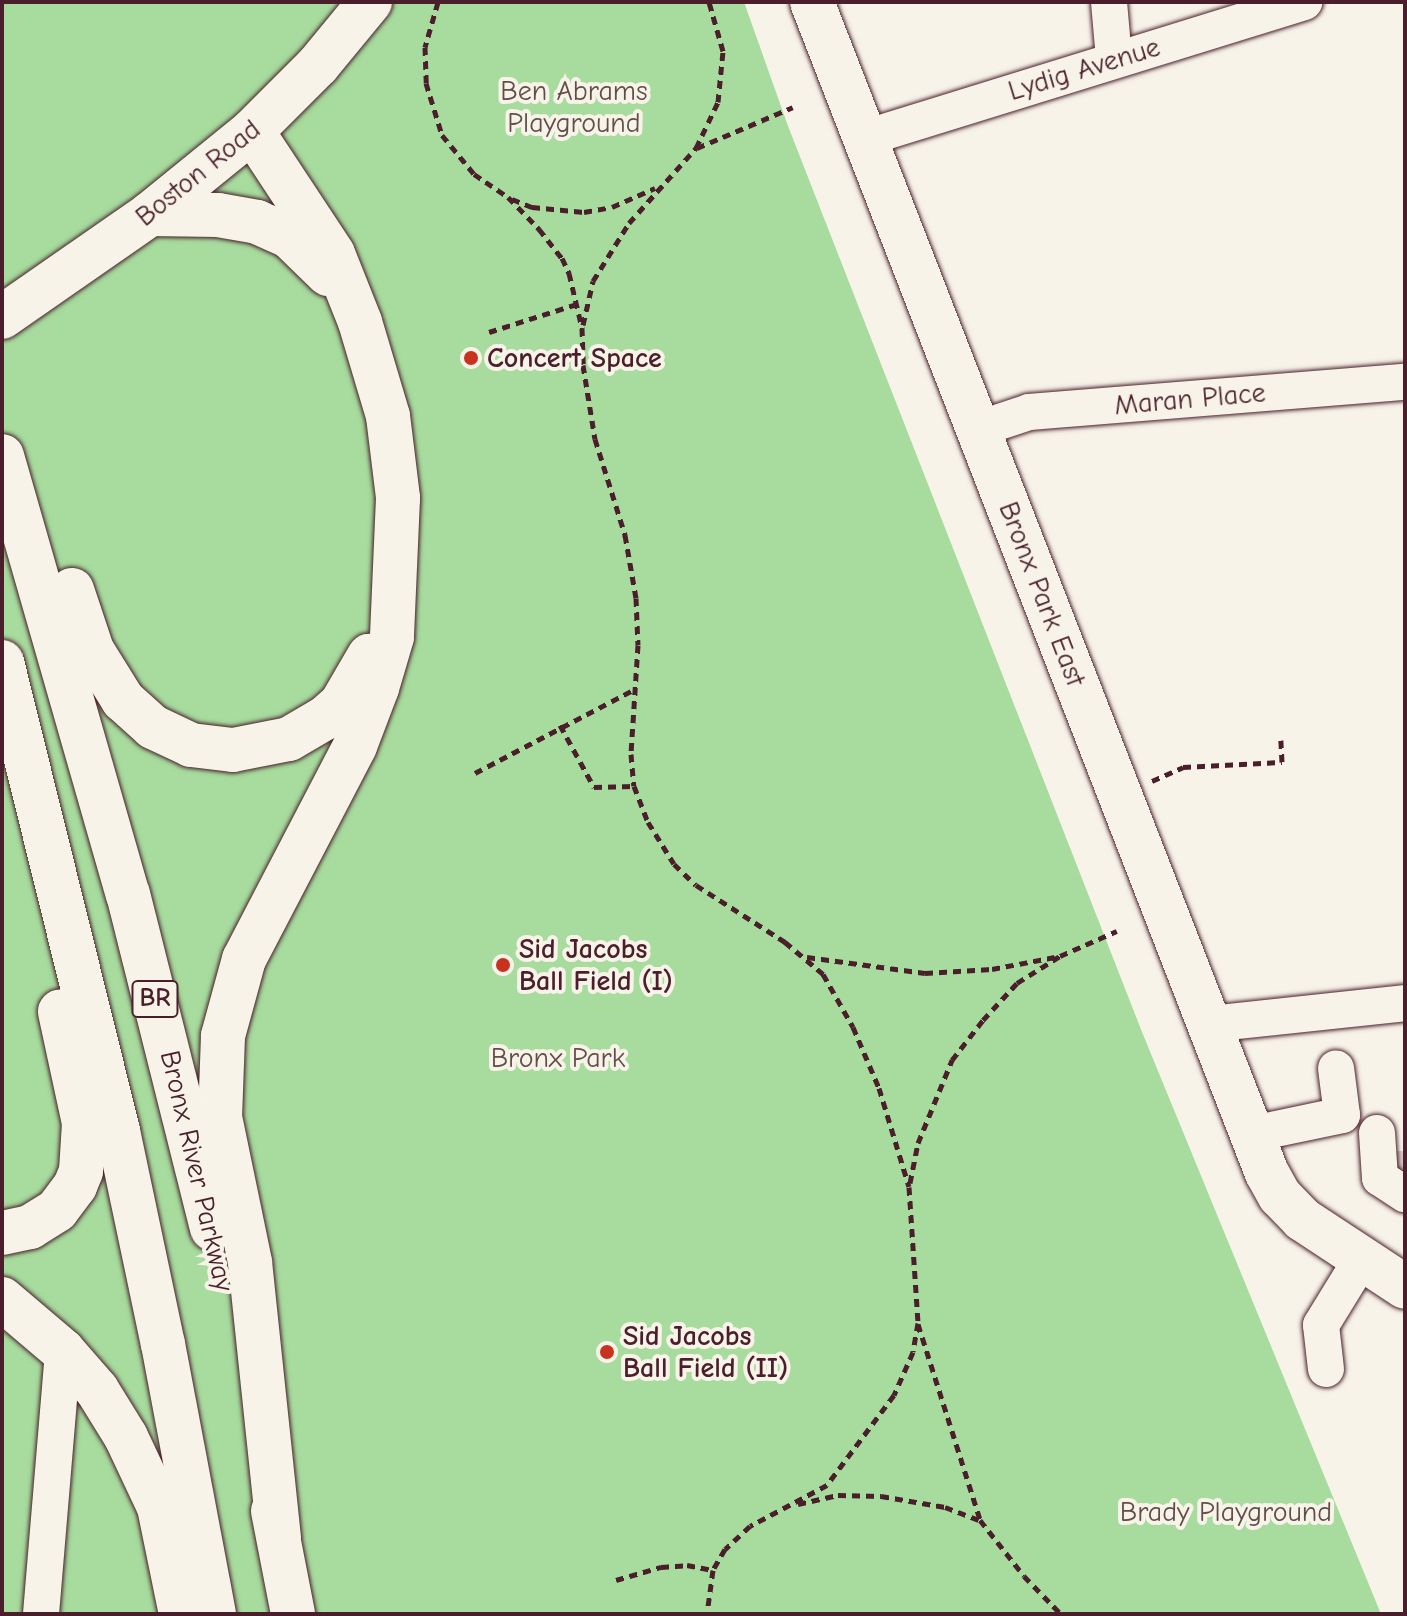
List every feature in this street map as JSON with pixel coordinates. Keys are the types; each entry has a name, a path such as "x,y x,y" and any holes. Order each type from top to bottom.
{"main road":[{"name":"Boston Road","path":"2,317 150,214 252,131 318,65 370,2"},
{"name":"Bronx Park East","path":"812,2 1274,1185 1302,1219 1405,1287"},
{"path":"252,131 319,231 351,300 373,357 388,416 398,498 392,637 377,688 355,746 244,959 223,1036 220,1117 250,1262 279,1538"},
{"path":"150,214 218,215 274,228 303,248 351,300"},
{"path":"4,462 64,568 92,650 110,682 123,700 153,727 191,745 233,750 271,745 309,729 341,704 372,650 398,546"},
{"name":"Bronx River Parkway","path":"4,462 86,740 156,1001 213,1232 293,1614"},
{"name":"BR","path":"2,662 138,1222 214,1614"},
{"path":"2,1233 30,1227 57,1210 75,1186 85,1140 84,1123 50,971 29,764"},
{"path":"2,1299 63,1351 112,1413 151,1485 165,1530 181,1614"}],"street":[{"path":"1109,2 1114,59"},
{"name":"Lydig Avenue","path":"865,138 1304,2"},
{"name":"Maran Place","path":"978,429 1029,412 1405,382"},
{"path":"1210,1024 1405,1003"},
{"path":"1336,1068 1342,1115 1398,1160"},
{"path":"1252,1134 1342,1115"},
{"path":"1326,1369 1321,1325 1361,1260"},
{"path":"41,1614 63,1351"}],"path":[{"path":"438,2 425,47 426,83 431,109 450,147 474,174 508,197 532,207 584,212 612,207 659,185"},
{"path":"582,328 593,281 629,223 659,185 696,148 718,102 723,51 709,2"},
{"path":"696,148 793,107"},
{"path":"508,197 562,258 577,304 595,439 625,535 636,598 631,754 634,786 648,822 674,864 723,906 806,957 832,987 863,1050 890,1119 909,1187 918,1323 913,1352 903,1375 876,1420 827,1485 739,1535 725,1549 713,1570 707,1614"},
{"path":"489,332 577,304"},
{"path":"475,773 560,725 635,689"},
{"path":"560,725 594,787 634,786"},
{"path":"1120,796 1183,767 1282,762 1281,740"},
{"path":"909,1187 918,1143 952,1060 1017,983 1060,956 1117,931"},
{"path":"806,957 925,973 992,969 1060,956"},
{"path":"918,1323 980,1520 1024,1576 1061,1614"},
{"path":"789,1507 838,1495 881,1496 945,1507 980,1520"},
{"path":"616,1580 661,1567 687,1565 713,1570"}],"green space":[{"name":"Bronx Park","path":"2,2 744,2 788,126 1142,1032 1381,1614 2,1614"}],"tunnel":[{"path":"1399,1151 1401,1185"}],"place":[{"name":"Concert Space","path":"471,358"},
{"name":"Sid Jacobs Ball Field (I)","path":"503,965"},
{"name":"Sid Jacobs Ball Field (II)","path":"607,1352"}],"park label":[{"name":"Ben Abrams Playground","path":"574,107"},
{"name":"Brady Playground","path":"1226,1512"}]}
